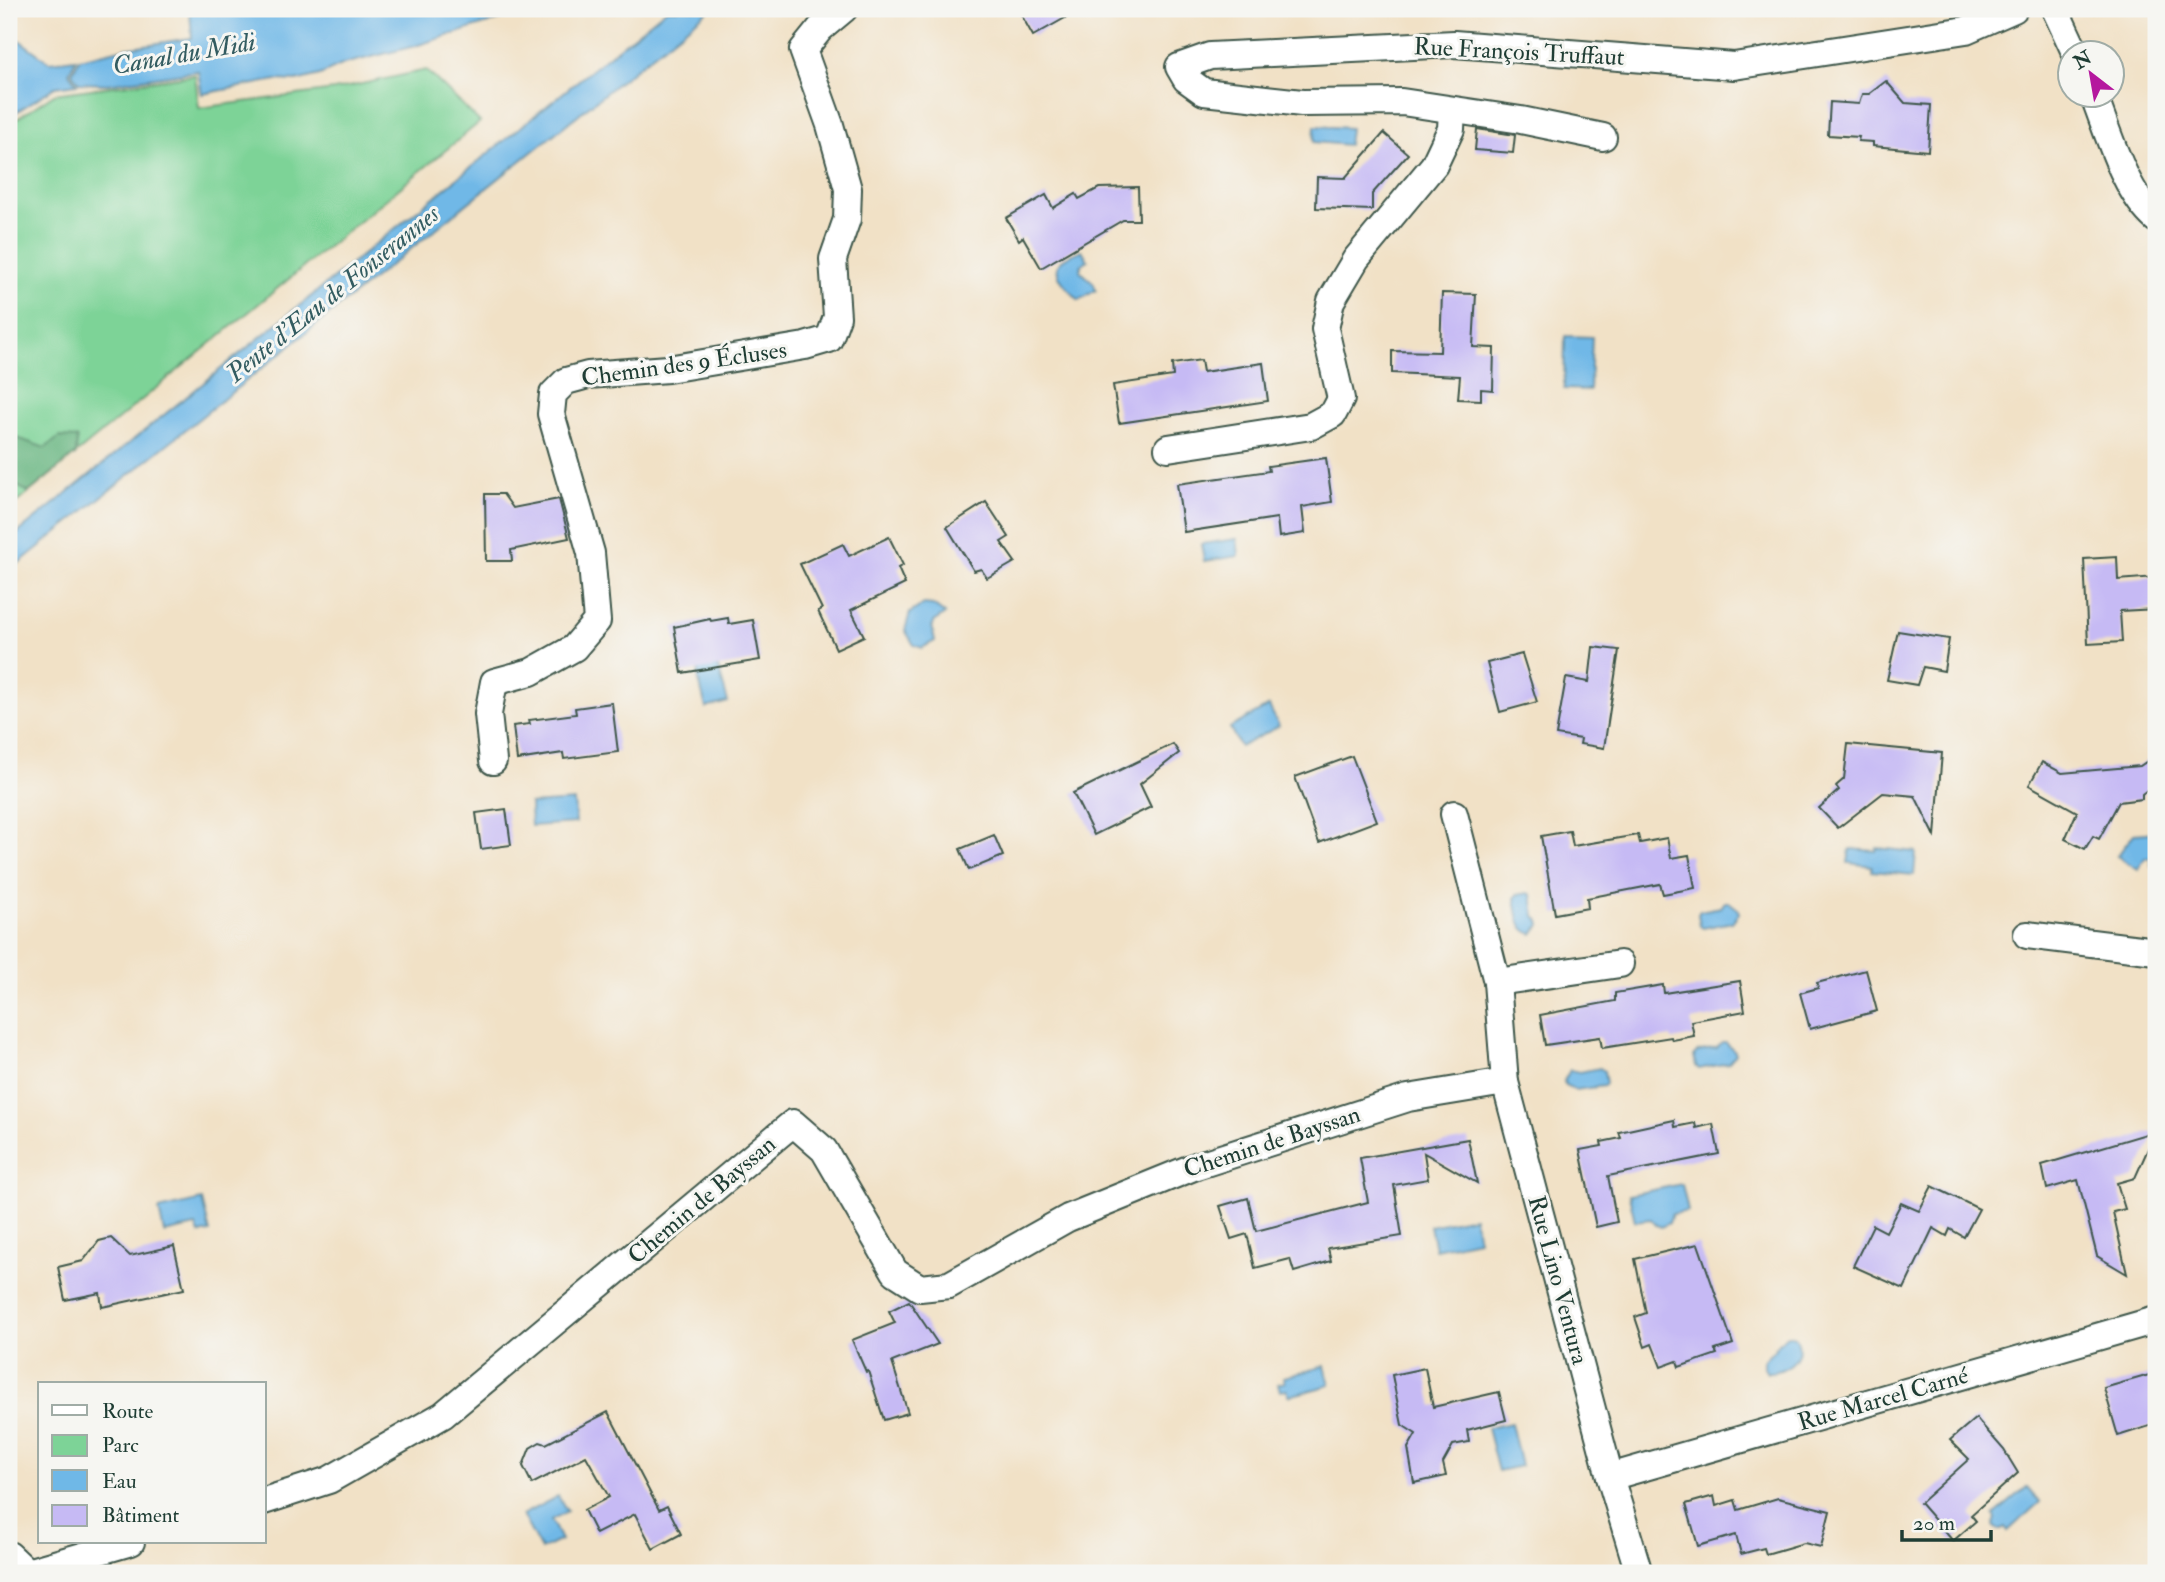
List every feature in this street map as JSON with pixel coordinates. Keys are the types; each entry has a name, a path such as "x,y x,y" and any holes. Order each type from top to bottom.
{"street":[{"name":"Chemin des 9 Écluses","path":"493,761 488,714 494,682 531,672 573,648 597,621 591,553 551,414 553,394 566,381 588,375 668,369 805,346 829,339 837,317 833,259 847,219 848,189 830,125 803,50 820,29 844,9"},
{"name":"Rue François Truffaut","path":"1603,137 1521,120 1402,102 1302,103 1204,92 1186,79 1179,66 1210,56 1454,44 1734,66 1966,30 2014,9"},
{"path":"2055,9 2068,38"},
{"path":"2099,108 2127,179 2145,210 2156,219"},
{"path":"1168,448 1311,426 1333,414 1340,399 1325,329 1331,301 1356,259 1434,164 1451,130 1452,110"},
{"name":"Rue Lino Ventura","path":"1454,814 1497,982 1505,1082 1639,1573"},
{"path":"2027,935 2156,951"},
{"path":"1497,982 1619,964"},
{"name":"Chemin de Bayssan","path":"266,1499 329,1480 443,1415 793,1123 824,1150 895,1272 920,1288 949,1285 1068,1218 1196,1166 1408,1098 1505,1082"},
{"name":"Rue Marcel Carné","path":"1611,1477 2156,1320"},
{"path":"21,1567 122,1544"}],"green space":[{"path":"426,70 480,122 9,509 9,124 54,94 195,75 199,108 334,90"},
{"path":"9,435 45,448 60,437 77,438 76,454 29,492 9,482"}],"water":[{"name":"Canal du Midi","path":"533,9 415,46 344,64 320,75 296,81 276,80 202,94 198,71 107,84 79,83 72,73 79,59 125,48 192,38 190,11"},
{"name":"Pente d'Eau de Fonserannes","path":"667,9 710,9 9,571 9,540"},
{"path":"9,29 11,34 49,62 76,59 69,73 77,84 55,87 9,117"},
{"path":"1315,126 1350,128 1348,145 1314,142"},
{"path":"1082,250 1088,260 1081,265 1080,271 1093,282 1096,290 1079,300 1059,277 1058,266 1068,256"},
{"path":"1565,336 1592,337 1590,390 1564,389"},
{"path":"1237,539 1239,556 1204,561 1201,544"},
{"path":"924,604 933,605 945,614 935,621 932,627 935,641 922,648 914,645 905,630 910,613"},
{"path":"711,655 719,670 728,702 706,708 698,677 700,657"},
{"path":"1269,706 1279,726 1240,747 1230,728"},
{"path":"574,801 576,823 531,826 530,804"},
{"path":"2156,832 2156,868 2152,867 2151,859 2145,858 2138,869 2117,856 2134,834"},
{"path":"1877,848 1916,852 1914,875 1872,871 1872,866 1848,863 1850,849 1876,851"},
{"path":"1517,895 1532,895 1535,916 1541,925 1533,934 1521,925 1515,898"},
{"path":"1725,902 1739,910 1732,922 1703,928 1700,926 1700,911 1721,907"},
{"path":"1726,1043 1736,1054 1728,1063 1699,1069 1696,1066 1694,1055 1697,1052 1717,1048"},
{"path":"1600,1068 1604,1071 1604,1086 1575,1090 1565,1085 1564,1081 1570,1070 1580,1072"},
{"path":"1682,1184 1688,1211 1672,1214 1669,1223 1661,1227 1651,1219 1635,1221 1629,1195"},
{"path":"202,1200 210,1232 199,1234 196,1226 164,1233 159,1210"},
{"path":"1474,1217 1478,1240 1435,1249 1430,1226"},
{"path":"1787,1335 1795,1337 1798,1344 1796,1357 1787,1367 1767,1372 1764,1359"},
{"path":"1325,1366 1330,1385 1289,1396 1287,1390 1280,1391 1278,1384 1285,1382 1284,1377"},
{"path":"1511,1423 1521,1466 1498,1471 1487,1428"},
{"path":"2027,1487 2040,1502 2008,1531 2005,1527 1999,1530 1994,1525 1994,1515"},
{"path":"558,1496 567,1511 551,1520 561,1540 541,1550 522,1515"}],"building":[{"path":"1018,9 1081,9 1033,36"},
{"path":"1886,81 1905,103 1931,105 1928,151 1873,146 1873,142 1858,141 1859,137 1828,135 1830,102 1859,104 1862,94 1869,94"},
{"path":"1477,129 1515,135 1513,153 1475,150"},
{"path":"1384,133 1408,154 1372,194 1372,210 1316,208 1317,177 1345,178"},
{"path":"1138,187 1139,220 1123,220 1041,268 1023,237 1019,240 1006,218 1046,195 1053,208 1076,194 1079,199 1099,188"},
{"path":"1442,293 1476,294 1473,347 1494,348 1493,390 1481,389 1481,400 1458,399 1460,376 1392,373 1392,351 1440,352"},
{"path":"1201,360 1203,372 1263,363 1268,401 1119,423 1113,385 1173,376 1172,364"},
{"path":"1326,458 1332,502 1302,507 1305,533 1279,537 1277,518 1184,532 1177,484 1269,471 1268,466"},
{"path":"485,494 503,494 513,508 559,499 569,538 511,550 512,561 486,561"},
{"path":"986,502 1009,537 1001,542 1015,562 987,578 981,569 974,571 947,527"},
{"path":"889,537 903,565 898,568 905,584 851,610 864,636 836,649 818,611 822,609 800,564 843,544 849,556"},
{"path":"2117,557 2118,580 2156,577 2156,609 2120,611 2122,642 2088,644 2084,559"},
{"path":"728,618 729,624 753,620 760,660 682,673 674,627"},
{"path":"1898,631 1949,639 1944,671 1923,667 1917,685 1887,680"},
{"path":"1593,647 1619,650 1604,748 1580,744 1581,739 1556,735 1566,678 1589,682"},
{"path":"1522,654 1537,702 1500,712 1487,663"},
{"path":"612,703 618,752 564,759 563,753 517,760 513,726 530,724 529,720 576,714 575,708"},
{"path":"1173,744 1179,753 1140,784 1151,807 1094,835 1073,793"},
{"path":"1848,744 1942,753 1935,836 1915,796 1883,793 1838,828 1819,808 1839,790 1836,786 1844,779"},
{"path":"2156,755 2156,783 2142,794 2142,799 2119,802 2099,839 2093,836 2085,849 2065,839 2077,812 2029,785 2042,762 2062,773 2140,766"},
{"path":"1352,756 1377,821 1319,843 1295,777"},
{"path":"506,809 511,845 481,849 476,813"},
{"path":"1570,831 1573,846 1638,835 1640,843 1667,838 1671,858 1689,855 1695,888 1663,894 1660,884 1587,898 1588,908 1555,914 1541,836"},
{"path":"994,835 1003,856 969,870 960,849"},
{"path":"1866,970 1877,1011 1810,1029 1800,993 1818,988 1817,983"},
{"path":"1740,981 1745,1011 1691,1021 1694,1036 1602,1048 1600,1037 1545,1045 1540,1015 1615,1001 1615,993 1663,985 1664,993"},
{"path":"1674,1120 1675,1127 1695,1123 1696,1128 1713,1124 1719,1154 1608,1176 1617,1222 1596,1227 1580,1150 1602,1146 1601,1142 1621,1138 1619,1132"},
{"path":"2156,1131 2135,1178 2117,1183 2125,1209 2113,1212 2127,1274 2097,1256 2078,1180 2047,1189 2042,1165"},
{"path":"1468,1139 1477,1183 1424,1153 1428,1179 1394,1185 1402,1236 1328,1248 1331,1261 1294,1272 1290,1259 1255,1268 1247,1234 1231,1239 1220,1206 1248,1198 1256,1231 1368,1202 1360,1158"},
{"path":"1932,1186 1979,1209 1964,1237 1950,1229 1947,1236 1933,1228 1904,1289 1853,1266 1873,1225 1886,1232 1901,1203 1919,1211"},
{"path":"111,1238 130,1256 174,1246 184,1289 102,1307 100,1293 65,1300 58,1267 83,1261 99,1241"},
{"path":"1698,1244 1733,1344 1715,1350 1717,1354 1679,1367 1677,1361 1661,1367 1652,1344 1645,1347 1635,1317 1646,1313 1635,1259"},
{"path":"909,1301 938,1344 892,1362 908,1413 884,1420 868,1371 866,1372 852,1340 895,1323 889,1311"},
{"path":"1425,1368 1433,1407 1499,1392 1506,1420 1467,1430 1469,1442 1453,1445 1443,1463 1446,1476 1414,1483 1408,1448 1416,1434 1402,1425 1392,1375"},
{"path":"2156,1373 2156,1424 2118,1436 2104,1388"},
{"path":"608,1412 659,1510 667,1506 681,1534 653,1549 635,1514 596,1534 584,1510 609,1497 586,1456 532,1484 523,1466 530,1448 540,1442 546,1444"},
{"path":"1976,1418 2004,1450 2018,1473 1971,1515 1976,1521 1953,1541 1920,1503 1969,1459 1950,1440"},
{"path":"1714,1496 1716,1506 1735,1500 1738,1510 1778,1498 1830,1511 1821,1547 1804,1543 1766,1554 1764,1548 1741,1554 1736,1535 1698,1546 1686,1504"}]}
